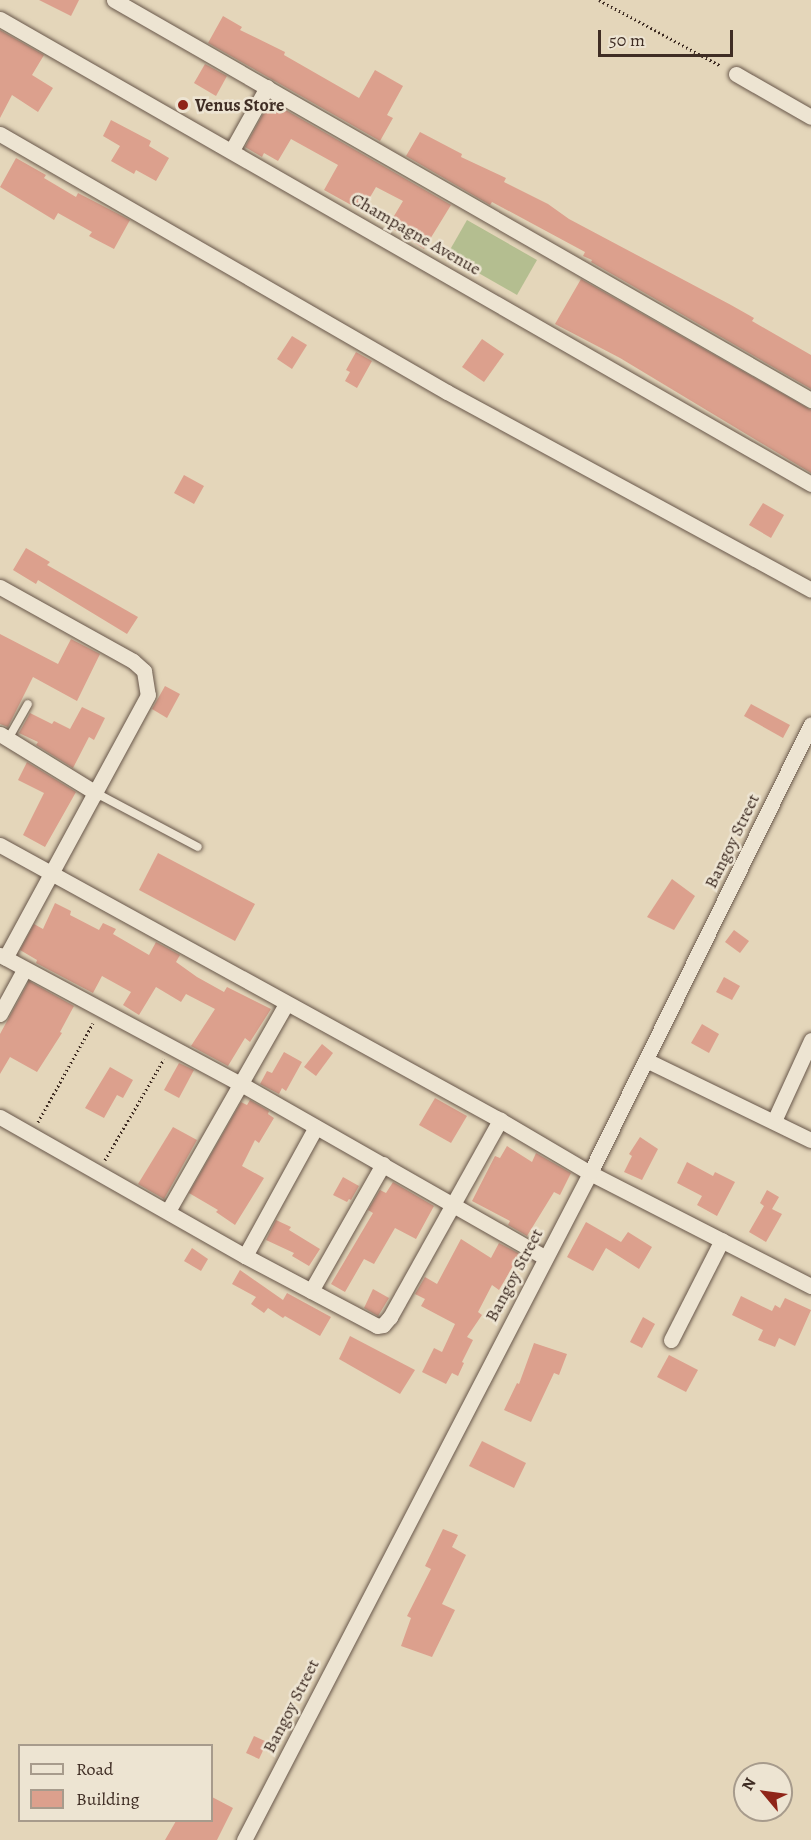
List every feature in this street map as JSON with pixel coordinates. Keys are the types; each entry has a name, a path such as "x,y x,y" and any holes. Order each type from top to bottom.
{"street":[{"path":"114,0 811,400"},
{"name":"Champagne Avenue","path":"0,19 811,484"},
{"path":"736,74 811,117"},
{"path":"232,150 267,87"},
{"path":"0,134 447,392 811,590"},
{"path":"0,588 133,661 144,671 148,694 52,874 2,957 241,1084 454,1203 544,1257"},
{"name":"Bangoy Street","path":"244,1840 544,1257 590,1173 811,724"},
{"path":"4,736 96,793"},
{"path":"0,845 500,1120 590,1173 811,1286"},
{"path":"0,1014 24,970"},
{"path":"168,1211 286,1004"},
{"path":"774,1121 811,1040"},
{"path":"646,1060 811,1140"},
{"path":"0,1117 370,1324 383,1325 500,1120"},
{"path":"245,1256 316,1127"},
{"path":"311,1291 383,1164"},
{"path":"671,1340 722,1240"}],"lane":[{"path":"4,736 28,704"},
{"path":"96,793 198,847"}],"path":[{"path":"599,0 736,74"},
{"path":"32,1134 100,1010"},
{"path":"98,1172 170,1048"}],"green space":[{"path":"467,220 537,260 517,295 447,255"}],"building":[{"path":"39,0 79,0 71,16"},
{"path":"223,16 242,27 240,30 285,52 284,55 359,98 375,70 403,86 387,115 393,118 380,141 208,43"},
{"path":"0,30 44,55 32,75 53,88 38,112 12,95 0,118"},
{"path":"205,64 227,76 216,96 194,83"},
{"path":"270,101 451,205 424,249 388,226 403,201 376,187 362,211 324,190 338,165 291,139 278,161 264,153 262,157 245,147"},
{"path":"111,120 151,141 149,146 169,158 156,181 136,170 134,174 111,161 120,146 103,136"},
{"path":"420,132 462,154 461,157 506,178 504,182 548,204 569,219 754,318 752,321 811,355 811,389 591,262 592,260 583,256 585,252 492,202 490,205 406,156"},
{"path":"16,158 46,175 44,178 76,197 78,193 130,220 114,249 89,236 92,232 58,213 54,220 0,187"},
{"path":"581,279 811,410 811,473 620,358 555,324"},
{"path":"292,336 307,345 292,369 277,359"},
{"path":"482,339 504,354 484,382 462,367"},
{"path":"356,352 372,361 357,388 345,381 350,372 346,370"},
{"path":"184,475 204,486 194,504 174,493"},
{"path":"763,503 784,515 771,538 749,525"},
{"path":"26,548 50,562 47,565 138,617 127,634 38,580 36,584 13,570"},
{"path":"0,634 58,664 71,639 100,654 77,701 33,677 8,727 0,724"},
{"path":"165,686 180,694 167,718 152,709"},
{"path":"751,704 790,725 783,738 744,716"},
{"path":"82,707 105,718 94,740 89,737 73,768 36,745 38,742 19,733 30,713 52,724 54,721 70,729"},
{"path":"27,762 76,792 45,847 23,835 44,793 18,780"},
{"path":"158,853 255,904 235,941 139,890"},
{"path":"672,879 695,896 674,930 647,917"},
{"path":"55,903 71,911 70,915 99,930 103,923 116,929 113,934 149,955 156,942 180,955 176,962 197,977 224,992 227,987 271,1009 250,1042 245,1038 228,1066 191,1046 215,1009 186,994 181,1002 156,987 139,1015 123,1005 131,992 102,976 93,993 36,963 37,960 20,950 34,924 43,929"},
{"path":"734,930 749,941 740,953 725,942"},
{"path":"724,977 740,986 732,1000 716,992"},
{"path":"29,981 74,1006 60,1032 62,1033 37,1072 10,1057 0,1074 0,1034"},
{"path":"702,1024 719,1034 709,1053 691,1043"},
{"path":"322,1044 333,1053 316,1076 304,1067"},
{"path":"284,1052 302,1062 286,1091 282,1088 279,1094 260,1084 267,1071 272,1073"},
{"path":"179,1063 194,1070 179,1098 164,1090"},
{"path":"110,1067 133,1080 123,1098 117,1095 104,1118 85,1108"},
{"path":"435,1098 467,1116 451,1143 419,1125"},
{"path":"250,1100 269,1111 268,1114 274,1118 259,1143 255,1140 242,1166 264,1178 235,1225 216,1212 218,1210 189,1193 241,1102 247,1105"},
{"path":"173,1127 197,1140 164,1199 138,1184"},
{"path":"640,1137 658,1149 642,1180 624,1172 632,1156 629,1154"},
{"path":"507,1146 532,1162 536,1153 571,1173 560,1195 554,1192 527,1236 508,1225 510,1221 472,1201 495,1156 500,1158"},
{"path":"687,1162 713,1176 715,1172 735,1182 717,1216 697,1205 702,1196 677,1183"},
{"path":"343,1177 359,1186 351,1200 347,1202 333,1195"},
{"path":"393,1182 434,1206 416,1239 395,1228 374,1264 364,1259 345,1292 331,1284 373,1213 368,1210 380,1190 386,1193"},
{"path":"767,1190 779,1197 772,1209 782,1214 766,1242 749,1232 764,1206 760,1203"},
{"path":"276,1220 291,1227 289,1230 320,1249 309,1266 292,1256 294,1253 266,1240"},
{"path":"586,1222 621,1242 628,1232 652,1247 639,1269 606,1248 593,1271 567,1257"},
{"path":"461,1239 491,1258 499,1243 520,1254 499,1290 492,1285 478,1312 482,1315 467,1337 473,1340 458,1376 452,1373 446,1384 422,1372 434,1348 442,1352 455,1324 421,1306 425,1299 415,1294 425,1277 437,1284"},
{"path":"192,1248 208,1259 201,1271 184,1261"},
{"path":"240,1270 283,1300 287,1293 331,1317 320,1336 268,1308 264,1313 251,1304 256,1297 232,1284"},
{"path":"373,1289 389,1298 378,1316 364,1308"},
{"path":"741,1296 772,1311 775,1305 780,1308 785,1298 811,1310 795,1346 779,1338 775,1347 758,1340 763,1330 732,1315"},
{"path":"643,1317 655,1324 642,1348 630,1342"},
{"path":"350,1336 415,1370 400,1394 339,1359"},
{"path":"534,1343 567,1354 559,1375 554,1373 531,1422 504,1410 517,1383 519,1384"},
{"path":"669,1355 698,1370 686,1392 657,1377"},
{"path":"482,1441 526,1463 514,1488 469,1466"},
{"path":"443,1529 458,1535 452,1547 466,1555 442,1604 455,1610 432,1657 401,1646 411,1618 407,1616 431,1569 425,1566"},
{"path":"254,1736 267,1742 259,1759 246,1753"},
{"path":"213,1798 233,1808 217,1840 165,1840 175,1822 213,1822"}],"place":[{"name":"Venus Store","path":"183,105"}]}
